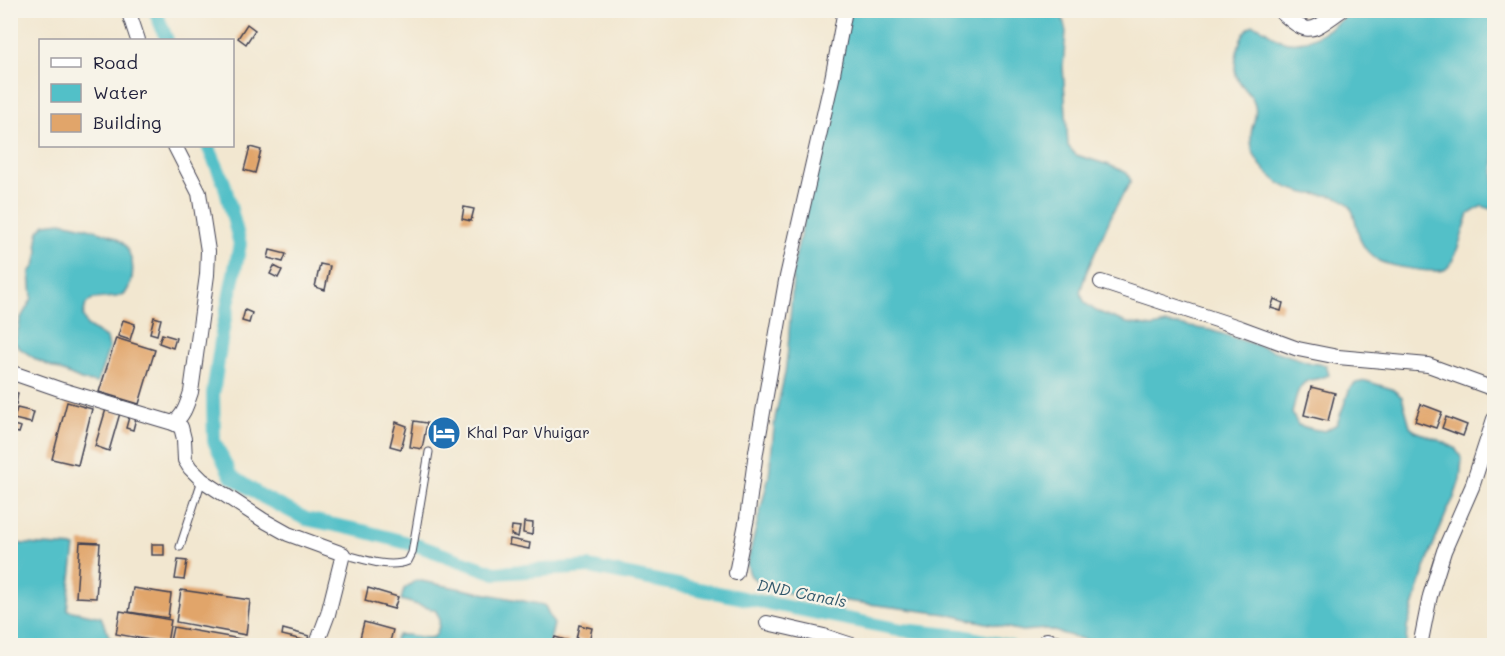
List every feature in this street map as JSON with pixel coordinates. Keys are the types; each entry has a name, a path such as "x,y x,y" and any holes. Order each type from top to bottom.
{"street":[{"path":"128,10 138,39"},
{"path":"736,573 786,280 832,79 845,10"},
{"path":"1279,10 1304,29 1312,29 1342,10"},
{"path":"173,423 179,419 191,392 207,275 208,251 198,193 175,147"},
{"path":"1101,282 1298,349 1338,357 1428,365 1494,389"},
{"path":"10,372 181,427 185,460 202,480 288,534 344,554 328,614 316,645"},
{"path":"1420,645 1430,596 1444,551 1472,487 1494,419"},
{"path":"767,623 855,645"},
{"path":"1047,640 1072,645"}],"lane":[{"path":"344,554 384,563 408,561 412,553 429,452"},
{"path":"180,547 202,480"}],"water":[{"path":"1355,10 1481,11 1494,19 1494,210 1482,206 1469,214 1450,265 1441,271 1402,267 1379,261 1363,245 1353,212 1347,203 1335,196 1304,193 1281,184 1266,171 1253,152 1251,137 1255,106 1235,70 1243,35 1253,25 1278,39 1299,42 1319,35"},
{"name":"DND Canals","path":"850,11 1061,11 1066,32 1063,66 1068,146 1076,155 1127,173 1131,181 1114,210 1086,273 1080,292 1085,303 1096,311 1127,323 1153,327 1166,324 1210,330 1311,363 1326,365 1329,375 1310,380 1299,389 1292,413 1298,425 1325,431 1337,424 1350,388 1356,383 1366,381 1392,389 1402,397 1410,426 1415,431 1455,448 1462,459 1460,480 1423,574 1407,627 1406,645 1126,645 1086,640 1046,629 1022,631 946,614 792,594 763,586 750,575 747,564 769,476 775,418 785,373 794,263"},
{"path":"61,222 112,236 124,244 132,262 132,279 125,294 93,299 86,304 83,316 87,326 107,339 109,348 97,383 81,380 37,360 18,347 15,341 21,318 32,298 30,272 35,266 39,231 45,224"},
{"path":"10,543 75,547 67,610 101,617 109,636 118,645 11,645"},
{"path":"416,580 544,605 554,624 549,645 397,645 395,639 398,635 434,637 439,627 439,617 435,610 401,600 404,589"}],"building":[{"path":"247,24 255,30 246,44 238,38"},
{"path":"250,147 261,150 255,173 244,170"},
{"path":"464,207 474,209 471,221 462,219"},
{"path":"270,250 286,254 283,262 268,258"},
{"path":"320,264 330,266 325,290 315,287"},
{"path":"274,266 282,270 278,278 270,274"},
{"path":"10,294 16,296 11,313 10,313"},
{"path":"1274,299 1283,303 1281,311 1271,308"},
{"path":"245,310 252,313 249,323 242,321"},
{"path":"154,317 161,319 157,335 150,333"},
{"path":"123,320 135,324 130,340 118,336"},
{"path":"162,334 176,338 173,348 159,343"},
{"path":"116,338 155,350 139,404 99,392"},
{"path":"1311,387 1335,393 1328,421 1304,415"},
{"path":"13,392 18,393 16,405 10,404"},
{"path":"67,402 92,409 78,465 52,459"},
{"path":"1421,404 1442,412 1436,428 1415,421"},
{"path":"17,408 34,412 31,423 14,419"},
{"path":"106,409 120,413 109,451 95,446"},
{"path":"129,417 136,418 133,430 126,428"},
{"path":"1446,417 1467,425 1463,436 1442,428"},
{"path":"414,421 427,423 422,449 410,447"},
{"path":"396,422 407,426 401,449 390,446"},
{"path":"13,425 21,427 19,433 11,431"},
{"path":"524,522 533,523 532,535 523,533"},
{"path":"512,526 520,527 518,537 511,535"},
{"path":"510,539 530,543 529,549 509,545"},
{"path":"80,542 100,543 96,598 76,597"},
{"path":"152,544 164,544 164,555 152,555"},
{"path":"178,560 187,561 184,580 175,579"},
{"path":"133,588 171,594 168,618 129,612"},
{"path":"368,588 398,597 394,609 365,601"},
{"path":"181,590 250,600 246,635 176,622"},
{"path":"120,611 171,620 167,643 116,634"},
{"path":"364,622 393,630 389,646 371,646 359,642"},
{"path":"579,625 592,628 589,642 576,639"},
{"path":"173,627 269,644 269,646 169,646"},
{"path":"283,629 309,636 307,641 282,635"},
{"path":"555,637 569,641 567,646 552,646"}],"waterway":[{"path":"155,10 167,39"},
{"name":"DND Canals","path":"208,147 224,183 240,244 213,394 214,441 231,476 263,497 306,519 419,546 495,573 589,567 902,630 962,636 1010,646"}],"place":[{"name":"Khal Par Vhuigar","path":"444,433"}]}
